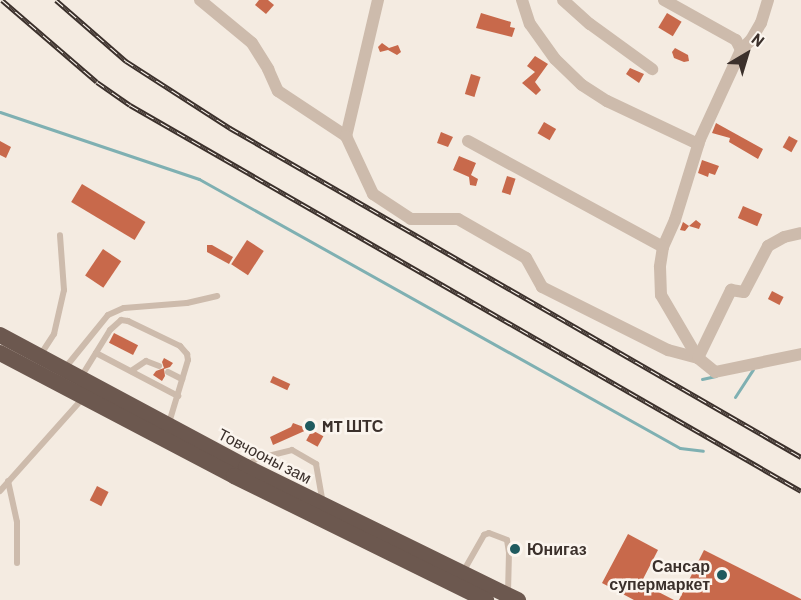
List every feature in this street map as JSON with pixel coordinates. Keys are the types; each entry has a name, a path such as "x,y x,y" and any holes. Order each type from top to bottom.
{"highway":[{"name":"Товчооны зам","path":"0,335 63,371 246,467 513,598"},
{"name":"Товчооны зам","path":"0,353 318,518 486,600"}],"street":[{"path":"200,0 214,5 252,43 278,91 346,136 373,194 411,219 458,219 526,258 542,288 668,350 699,358"},
{"path":"346,136 378,0"},
{"path":"522,0 530,24 555,59 582,85 607,101 698,144"},
{"path":"563,0 590,24 652,69"},
{"path":"664,0 736,40 741,50"},
{"path":"768,0 761,23 741,50 698,144 675,220 663,247 660,267 661,295 699,358 715,372 801,354"},
{"path":"468,141 663,247"},
{"path":"699,358 731,290 744,292 768,246 784,237 801,233"}],"lane":[{"path":"39,357 54,334 64,290 60,235"},
{"path":"63,371 108,315 124,308 187,303 217,296"},
{"path":"80,380 114,324 121,320 128,321 184,349 188,360 168,426"},
{"path":"96,353 178,396"},
{"path":"131,370 146,361 159,366"},
{"path":"168,372 182,379"},
{"path":"0,491 84,397"},
{"path":"246,467 256,459 292,450 316,464 324,506"},
{"path":"8,482 17,522 17,563"},
{"path":"463,573 484,535 489,533 507,540 513,598"}],"building":[{"path":"259,0 268,0 274,5 266,14 255,5"},
{"path":"481,13 511,22 510,27 515,28 512,37 476,28"},
{"path":"667,13 682,22 673,36 658,28"},
{"path":"382,43 389,48 398,45 401,52 397,55 388,50 380,52 378,47"},
{"path":"675,48 688,55 689,61 684,62 674,58 672,52"},
{"path":"535,56 548,64 535,82 541,90 536,95 522,83 535,72 527,66"},
{"path":"630,68 644,74 639,83 626,74"},
{"path":"471,74 481,77 474,97 465,94"},
{"path":"544,122 556,129 550,140 538,133"},
{"path":"716,123 763,149 758,159 729,142 730,138 712,133"},
{"path":"441,132 453,137 448,147 437,143"},
{"path":"789,136 798,141 791,152 783,147"},
{"path":"0,141 11,147 6,158 0,155"},
{"path":"459,156 476,163 471,175 478,179 476,186 470,185 469,177 453,170"},
{"path":"702,160 719,166 715,175 709,173 708,177 698,173"},
{"path":"507,176 516,179 510,195 502,192"},
{"path":"82,184 145,222 135,240 71,202"},
{"path":"743,206 762,214 757,226 738,218"},
{"path":"696,220 701,224 699,229 689,226"},
{"path":"683,222 689,226 685,231 680,230"},
{"path":"247,240 264,251 248,275 231,264"},
{"path":"207,245 212,245 233,257 229,264 207,252"},
{"path":"103,249 121,261 103,288 85,276"},
{"path":"772,291 784,297 779,305 768,299"},
{"path":"114,333 138,345 133,355 109,343"},
{"path":"164,358 173,363 164,369 165,376 162,381 153,375 164,368 162,362"},
{"path":"273,376 290,384 287,390 270,382"},
{"path":"293,423 309,429 273,445 270,437 291,427"},
{"path":"312,430 323,436 318,447 306,440"},
{"path":"97,486 109,492 101,506 90,500"},
{"path":"628,534 658,550 641,583 674,600 634,600 602,583"},
{"name":"Сансар супермаркет","path":"704,550 801,599 801,600 679,600"}],"waterway":[{"path":"0,112 199,179 680,448 703,451"},
{"path":"735,397 753,369"},
{"path":"702,379 716,376"}],"railway":[{"path":"2,0 97,82 130,105 801,491"},
{"path":"56,0 126,61 230,128 801,457"}],"place":[{"name":"MT ШТС","path":"310,426"},
{"name":"Юнигаз","path":"515,549"},
{"name":"Сансар супермаркет","path":"722,575"}]}
